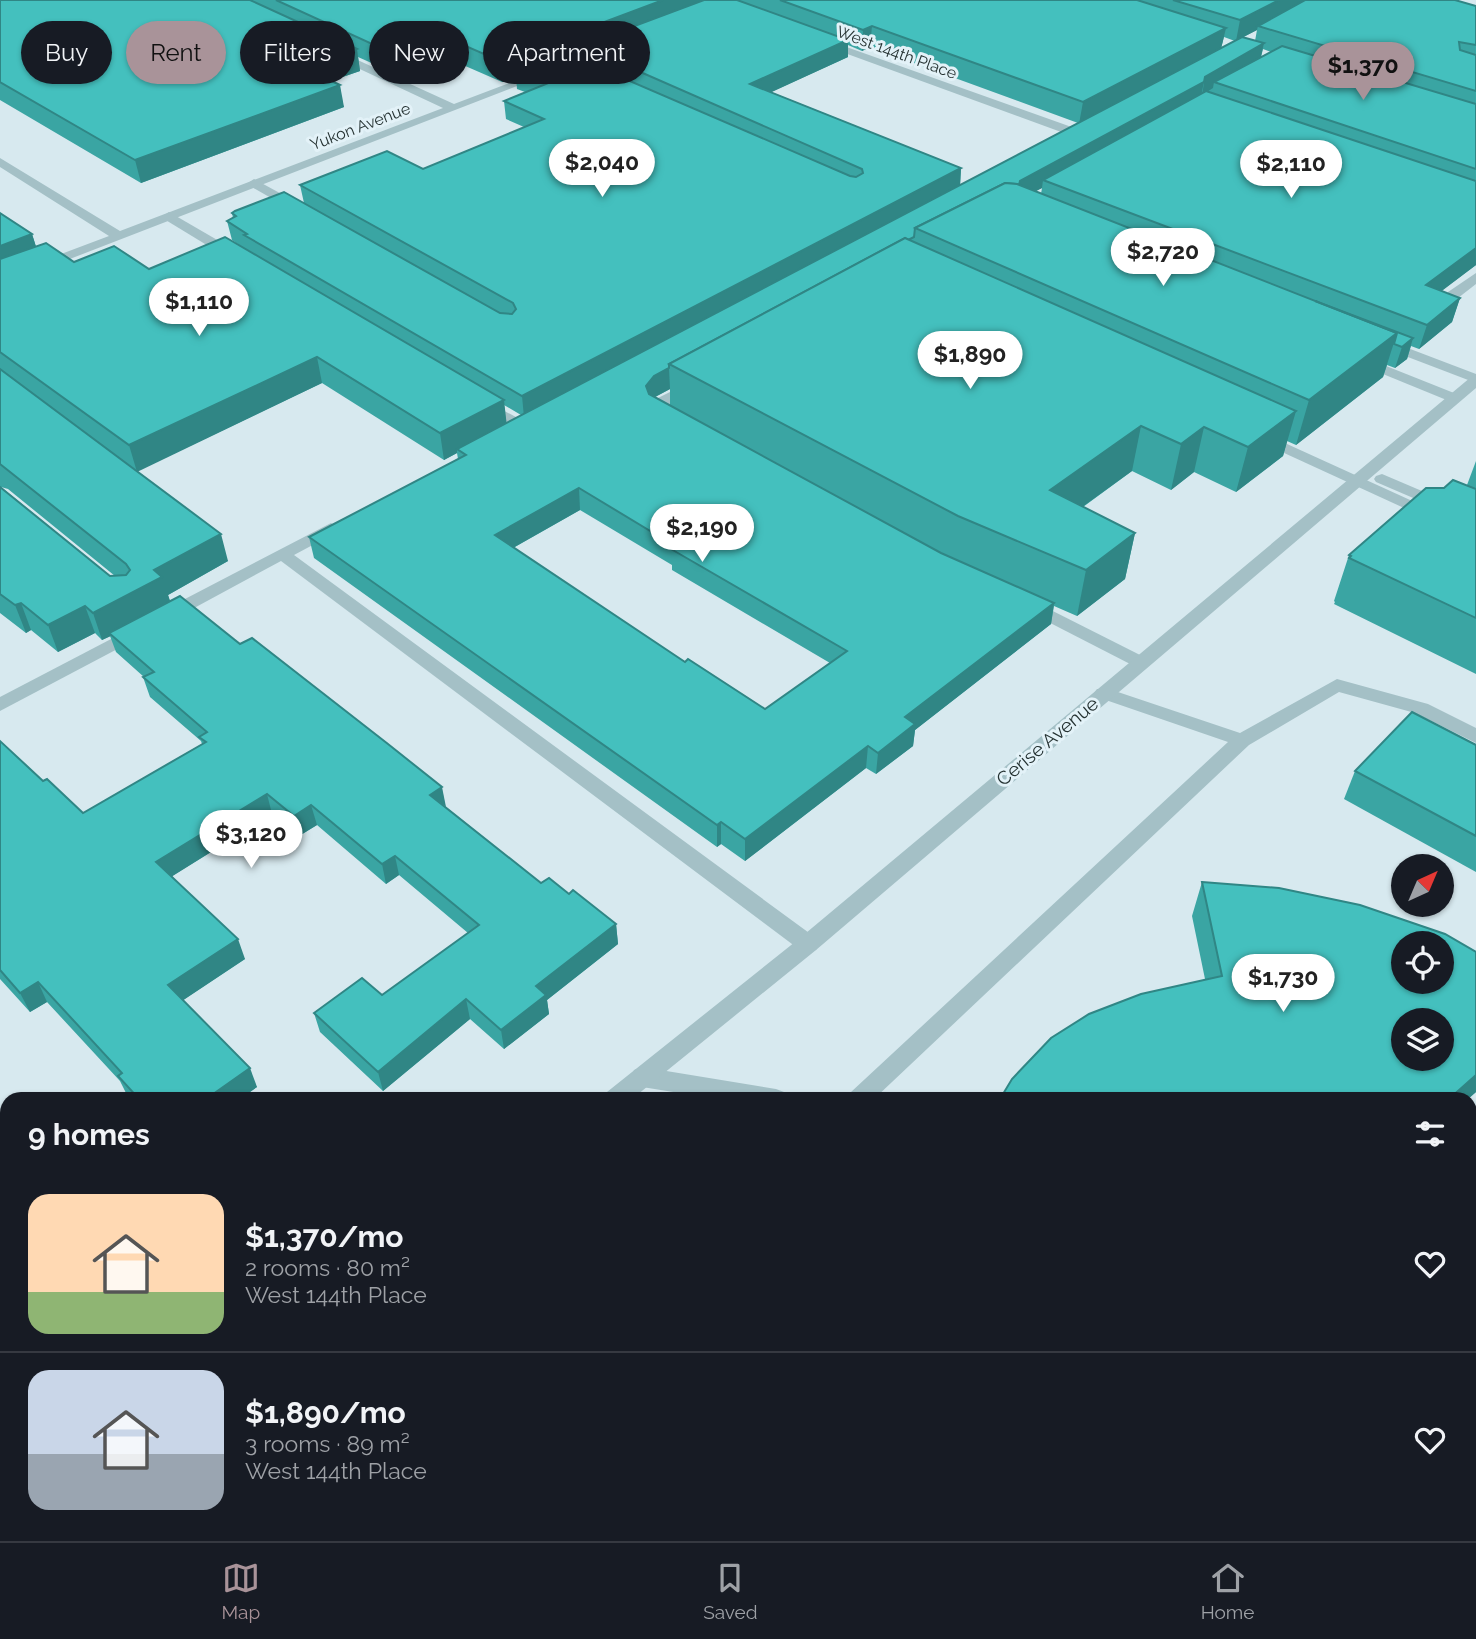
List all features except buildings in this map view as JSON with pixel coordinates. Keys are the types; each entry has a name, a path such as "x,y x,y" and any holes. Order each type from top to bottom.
{"street":[{"name":"West 144th Place","path":"809,37 1076,133"},
{"path":"355,63 453,108"},
{"name":"Yukon Avenue","path":"0,282 516,84"},
{"path":"0,162 117,235"},
{"path":"254,183 315,218"},
{"path":"1453,295 1476,277"},
{"path":"1376,340 1476,379"},
{"path":"1350,356 1454,398"},
{"path":"683,426 659,413 656,408 661,402 709,376"},
{"name":"Cerise Avenue","path":"624,1092 808,944 1476,379"},
{"path":"1248,431 1476,520"},
{"path":"1360,475 1476,536"},
{"path":"0,705 342,522"},
{"path":"282,554 808,944"},
{"path":"1018,600 1140,662"},
{"path":"866,1092 1242,740 1337,685 1421,708 1476,736"},
{"path":"1103,693 1242,740"},
{"path":"642,1077 733,1092"}],"lane":[{"path":"169,216 249,265"},
{"path":"473,397 522,426"}]}
